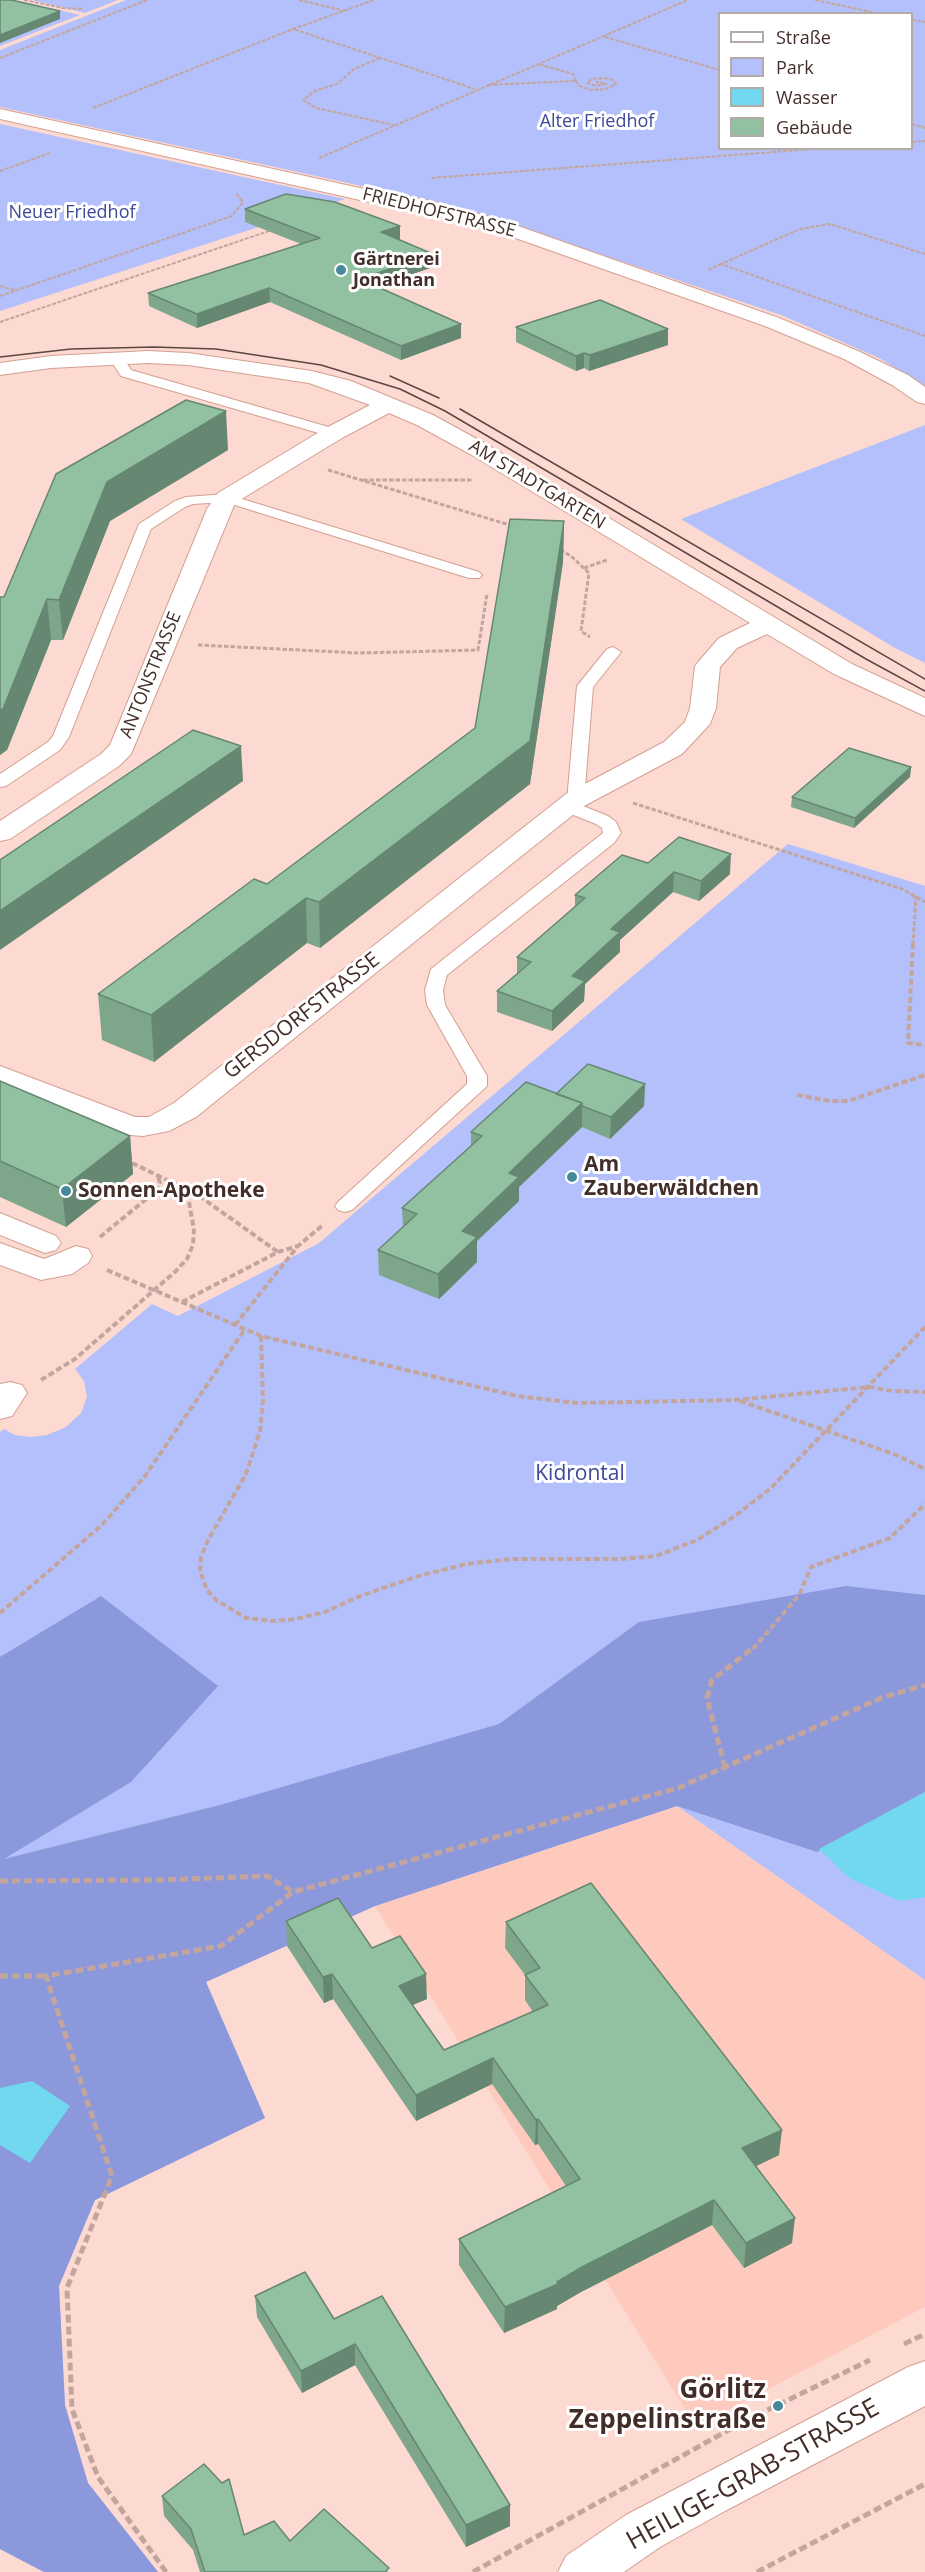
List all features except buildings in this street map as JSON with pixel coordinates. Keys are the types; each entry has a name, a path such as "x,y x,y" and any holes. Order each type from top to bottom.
{"street":[{"name":"FRIEDHOFSTRASSE","path":"0,114 278,176 430,207 494,224 782,326 851,355 900,380 925,397"},
{"name":"AM STADTGARTEN","path":"0,369 51,362 188,359 312,377 388,404 425,420 510,469 843,669 925,708"},
{"path":"226,498 334,433 388,404"},
{"name":"ANTONSTRASSE","path":"0,833 110,760 122,747 219,509 226,498"},
{"name":"GERSDORFSTRASSE","path":"0,1075 130,1126 158,1124 185,1110 579,799 673,748 697,724 703,708 708,666 728,643 767,624"},
{"path":"0,1223 45,1243"},
{"path":"0,1253 41,1270 60,1267 76,1256"},
{"name":"HEILIGE-GRAB-STRASSE","path":"583,2572 643,2531 708,2495 909,2366"}],"lane":[{"path":"117,359 126,373 334,433"},
{"path":"0,782 54,746 61,737 144,527 152,520 191,500 226,498 474,575"},
{"path":"345,1206 477,1086 477,1076 436,1005 434,990 438,974 608,839 612,833 610,825 579,799 585,686 613,652"}],"path":[{"path":"24,0 63,8 83,9"},
{"path":"0,58 147,0"},
{"path":"299,0 346,11"},
{"path":"88,110 293,29 374,0"},
{"path":"0,296 232,216 243,202 235,193 688,0"},
{"path":"815,0 872,12"},
{"path":"293,29 476,89"},
{"path":"604,37 718,69"},
{"path":"381,57 354,69 337,84 315,91 303,100 316,108 394,125"},
{"path":"537,64 561,69 573,75 579,86 591,90 606,89 616,84 613,80 604,78 592,79 586,83 596,86 606,84 596,82"},
{"path":"484,86 576,81"},
{"path":"432,178 800,150"},
{"path":"0,171 56,151"},
{"path":"925,254 830,224 800,229 721,264 925,336"},
{"path":"0,322 281,227"},
{"path":"0,286 16,290"},
{"path":"290,459 519,528"},
{"path":"358,480 468,481 510,469"},
{"path":"550,545 571,556 589,573 581,631 613,652"},
{"path":"164,643 359,653 478,650 489,580 474,575"},
{"path":"579,799 902,889 925,902"},
{"path":"916,896 908,1043 925,1044"},
{"path":"797,1095 830,1101 848,1101 925,1075"},
{"path":"127,1161 195,1193 278,1252"},
{"path":"76,1256 156,1191 160,1183 158,1175"},
{"path":"5,1400 75,1359 187,1259 193,1245 194,1230 189,1202 183,1188"},
{"path":"182,1302 278,1252 298,1246 235,1325"},
{"path":"111,1272 261,1336 517,1396 577,1402 736,1400 869,1388 925,1392"},
{"path":"261,1336 263,1400 260,1431 255,1451 246,1474 201,1557 200,1571 207,1590 216,1600 246,1618 273,1621 296,1619 325,1611 415,1577 466,1564 511,1559 622,1559 656,1556 697,1540 735,1516 770,1489 825,1430 869,1388 925,1326"},
{"path":"0,1613 102,1525 178,1430 245,1329"},
{"path":"736,1400 894,1454 925,1469"},
{"path":"724,1768 707,1698 712,1680 748,1654 799,1595 811,1567 890,1538 925,1504"},
{"path":"0,1976 46,1976 221,1946 292,1892 678,1788 881,1698 925,1685"},
{"path":"0,1881 159,1880 267,1876 292,1892"},
{"path":"46,1976 112,2176 67,2288 72,2409 98,2477 166,2572"},
{"path":"909,2366 925,2334"},
{"path":"473,2572 743,2422 882,2354"},
{"path":"757,2572 925,2484"}],"shaded area":[{"path":"846,1586 925,1595 925,1792 817,1852 677,1806 375,1906 206,1982 265,2118 95,2200 59,2286 65,2405 88,2483 158,2572 44,2572 0,2549 0,1657 101,1596 218,1686 131,1782 4,1859 220,1805 499,1724 639,1622"},
{"path":"677,1806 925,1980 925,2307 696,2427 375,1906"}],"green space":[{"path":"0,0 15,0 80,15 0,46"},
{"path":"32,0 118,0 85,13"},
{"name":"Alter Friedhof","path":"126,0 925,0 925,386 879,358 781,315 496,219 394,193 0,107 0,50"},
{"name":"Neuer Friedhof","path":"0,124 345,199 0,311"},
{"path":"925,425 925,663 895,648 681,519"},
{"name":"Kidrontal","path":"788,844 925,886 925,1980 677,1806 375,1906 206,1982 265,2118 95,2200 59,2286 65,2405 88,2483 158,2572 44,2572 0,2549 0,1432 4,1429 15,1435 30,1437 47,1435 66,1427 81,1413 87,1397 84,1381 75,1369 152,1304 178,1316 319,1243"}],"water":[{"path":"925,1792 925,1897 900,1901 849,1878 819,1849"},
{"path":"32,2081 70,2106 30,2163 0,2145 0,2088"}],"tram line":[{"path":"0,357 71,349 154,347 216,349 321,365 400,389 445,411 866,659 925,691"},
{"path":"390,376 439,398"},
{"path":"460,409 925,679"}],"place":[{"name":"Gärtnerei Jonathan","path":"341,270"},
{"name":"Am Zauberwäldchen","path":"572,1177"},
{"name":"Sonnen-Apotheke","path":"66,1191"},
{"name":"Görlitz Zeppelinstraße","path":"778,2406"}]}
